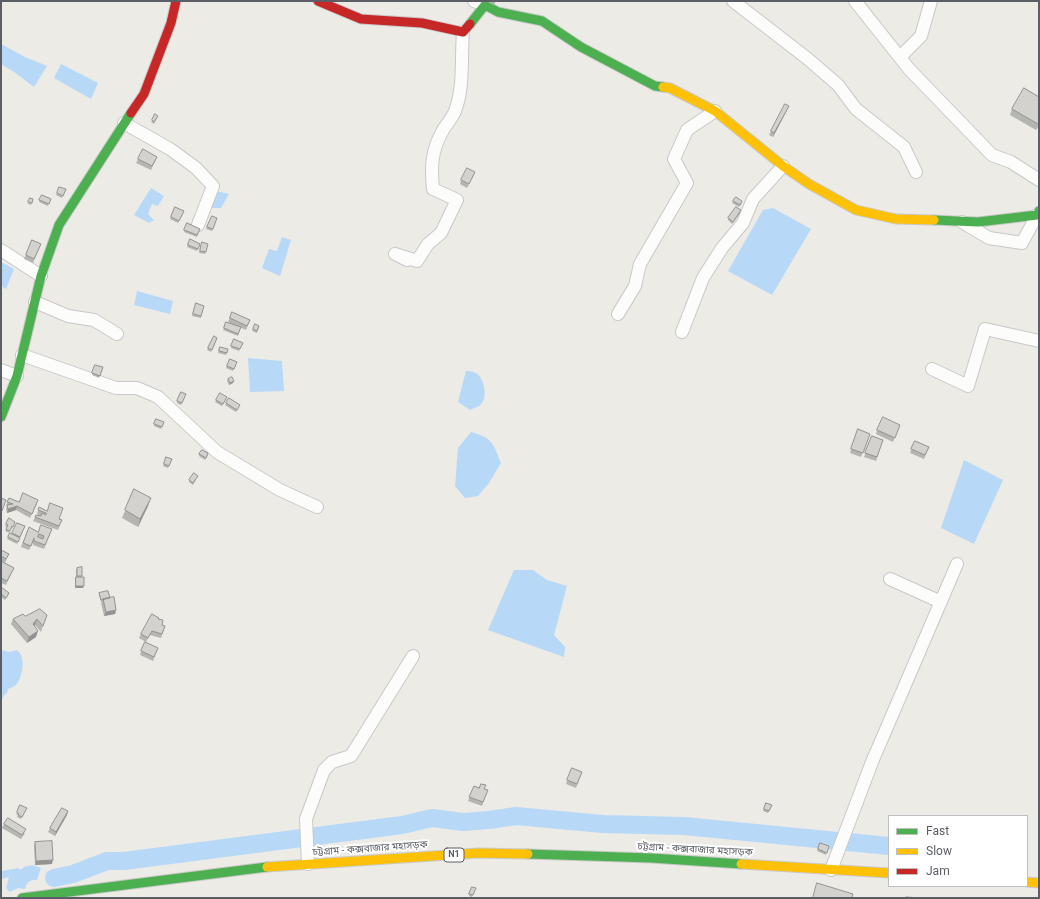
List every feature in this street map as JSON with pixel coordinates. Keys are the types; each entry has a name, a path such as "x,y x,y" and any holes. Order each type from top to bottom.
{"main road":[{"path":"1,417 17,376 41,276 59,225 144,94 170,23 176,1"},
{"path":"318,1 361,19 422,23 462,32 480,3 498,12 542,21 566,38 655,86 670,88 715,111 783,166 809,184 856,210 896,219 978,222 1038,213"},
{"name":"চট্টগ্রাম - কক্সবাজার মহাসড়ক","path":"22,898 269,866 478,853 651,858 888,873"},
{"path":"1028,882 1039,883"}],"street":[{"path":"733,1 808,59 838,85 856,109 904,146 916,172"},
{"path":"855,1 900,57 964,127 992,155 1011,162 1039,180"},
{"path":"900,57 921,36 931,1"},
{"path":"407,260 395,254 417,261 428,244 441,232 458,200 433,189 432,173 433,151 456,109 461,85 462,32"},
{"path":"618,314 635,286 640,264 687,182 674,159 687,130 715,111"},
{"path":"124,123 170,149 196,168 213,186 198,225"},
{"path":"682,332 703,278 722,248 743,223 753,199 783,166"},
{"path":"960,221 989,238 1022,243 1038,213"},
{"path":"1,250 41,276"},
{"path":"35,302 68,316 94,320 117,334"},
{"path":"932,369 968,386 986,329 1039,341"},
{"path":"22,355 116,388 137,388 158,397 217,452 280,490 317,507"},
{"path":"1,370 17,376"},
{"path":"831,870 872,762 957,564"},
{"path":"890,579 941,602"},
{"path":"308,864 306,818 324,770 332,762 351,756 413,656"}],"water":[{"path":"1,44 25,57 47,66 34,87 1,64"},
{"path":"61,64 98,83 91,99 54,78"},
{"path":"151,188 164,196 158,206 152,204 148,214 154,220 149,223 134,215"},
{"path":"216,191 229,194 221,208 209,208"},
{"path":"773,208 811,229 772,295 728,271 763,210"},
{"path":"282,237 291,240 280,276 262,268 269,249 277,251"},
{"path":"1,262 14,269 6,289 1,286"},
{"path":"137,291 173,301 170,314 134,305"},
{"path":"248,358 282,361 284,391 250,392"},
{"path":"466,371 474,372 479,375 485,391 481,404 470,410 458,402"},
{"path":"471,432 488,439 491,442 501,463 489,483 478,496 465,498 455,486 458,448"},
{"path":"964,460 1003,480 974,544 941,528"},
{"path":"514,570 533,570 547,580 567,586 554,635 565,647 564,657 488,630"},
{"path":"1,650 10,652 17,650 22,657 23,666 17,684 8,689 7,693 1,700"},
{"path":"32,865 41,868 37,880 32,880 29,882 25,889 18,888 10,892 6,888 9,877 1,879 1,871 19,868 20,870 24,867"}],"building":[{"path":"1024,88 1039,97 1038,124 1012,109"},
{"path":"785,104 789,106 774,133 771,131"},
{"path":"155,114 158,116 154,122 152,120"},
{"path":"143,149 157,157 152,166 138,159"},
{"path":"467,168 475,172 469,184 461,180"},
{"path":"59,187 66,189 63,196 57,193"},
{"path":"42,195 51,199 49,204 39,200"},
{"path":"736,197 742,201 740,205 733,201"},
{"path":"30,198 33,199 32,203 28,202"},
{"path":"175,207 184,211 179,221 171,217"},
{"path":"736,207 741,210 733,222 728,218"},
{"path":"212,216 217,218 213,229 207,227"},
{"path":"187,223 200,229 197,235 184,230"},
{"path":"190,239 200,244 198,249 188,245"},
{"path":"32,240 41,244 34,259 26,255"},
{"path":"202,242 208,244 206,252 200,251"},
{"path":"196,303 204,306 201,316 193,314"},
{"path":"232,312 250,320 247,326 230,318"},
{"path":"226,322 241,327 238,334 224,328"},
{"path":"255,324 259,326 257,331 253,329"},
{"path":"214,336 217,338 212,350 208,348"},
{"path":"234,339 243,343 240,349 231,346"},
{"path":"220,347 228,349 227,353 219,351"},
{"path":"230,359 237,362 234,369 227,366"},
{"path":"95,365 103,367 100,376 92,373"},
{"path":"232,377 234,381 230,383 228,379"},
{"path":"181,392 186,394 182,403 177,401"},
{"path":"220,393 227,397 223,404 216,400"},
{"path":"229,398 240,405 237,410 226,403"},
{"path":"883,417 900,425 895,438 877,430"},
{"path":"156,419 164,422 162,427 154,424"},
{"path":"858,429 870,434 863,453 851,449"},
{"path":"872,436 883,440 877,457 865,453"},
{"path":"915,441 929,447 925,455 911,449"},
{"path":"202,450 208,453 206,458 199,454"},
{"path":"166,457 172,459 169,466 164,464"},
{"path":"194,473 198,476 193,483 189,480"},
{"path":"134,489 151,498 140,519 125,510"},
{"path":"23,493 38,500 32,514 17,506 8,509 7,505 13,504 7,502 9,498 19,502"},
{"path":"1,498 6,500 2,511 1,510"},
{"path":"50,503 63,508 59,519 62,520 59,526 35,517 36,515 41,516 42,513 46,515 46,513 38,510 39,507 47,511"},
{"path":"9,518 15,522 10,531 6,529 8,525 6,524"},
{"path":"17,523 25,526 20,537 12,533"},
{"path":"41,525 52,529 45,545 34,541 34,538 31,546 23,543 29,527 38,532","holes":["39,534 44,536 43,539 38,537"]},
{"path":"10,533 20,538 18,542 8,537"},
{"path":"1,550 9,554 6,559 1,556"},
{"path":"1,561 14,568 7,581 1,578"},
{"path":"82,567 82,576 77,576 77,568"},
{"path":"76,577 84,577 84,586 76,586"},
{"path":"1,587 9,593 6,598 1,594"},
{"path":"108,591 110,598 101,600 99,593"},
{"path":"114,597 116,610 106,612 103,599"},
{"path":"40,609 47,615 43,626 37,619 33,624 38,631 29,637 13,619 23,614 25,616"},
{"path":"152,614 159,618 158,619 163,620 162,625 165,626 162,634 152,631 148,638 141,634"},
{"path":"145,642 158,648 154,657 141,651"},
{"path":"572,768 582,772 577,784 567,780"},
{"path":"481,784 486,785 484,789 488,790 483,802 469,797 474,786 479,788"},
{"path":"766,803 772,805 769,811 764,809"},
{"path":"20,805 27,808 22,817 18,815 19,814 17,812"},
{"path":"62,808 68,811 56,832 50,828"},
{"path":"8,818 26,829 22,835 4,824"},
{"path":"52,841 53,860 36,861 35,842"},
{"path":"820,843 829,846 827,853 818,849"},
{"path":"817,883 853,894 852,898 813,898"},
{"path":"472,887 476,888 473,895 469,894"}],"waterway":[{"path":"54,878 73,874 107,861 124,861 402,825 432,818 463,822 516,816 603,824 684,826 888,846"}],"traffic: fast":[{"path":"470,24 485,5 498,12 542,21 581,47 655,86 663,87"},
{"path":"1,417 17,376 41,276 59,225 131,113"},
{"path":"934,220 978,222 1037,215 1039,211"},
{"path":"528,854 651,858 741,864"},
{"path":"22,898 267,867"}],"traffic: slow":[{"path":"663,87 670,88 715,111 783,166 809,184 856,210 896,219 934,220"},
{"path":"267,867 478,853 528,854"},
{"path":"741,864 888,873"},
{"path":"1028,882 1039,883"}],"traffic: jam":[{"path":"131,113 144,94 171,23 176,1"},
{"path":"318,1 361,19 422,23 463,32 470,24"}]}
